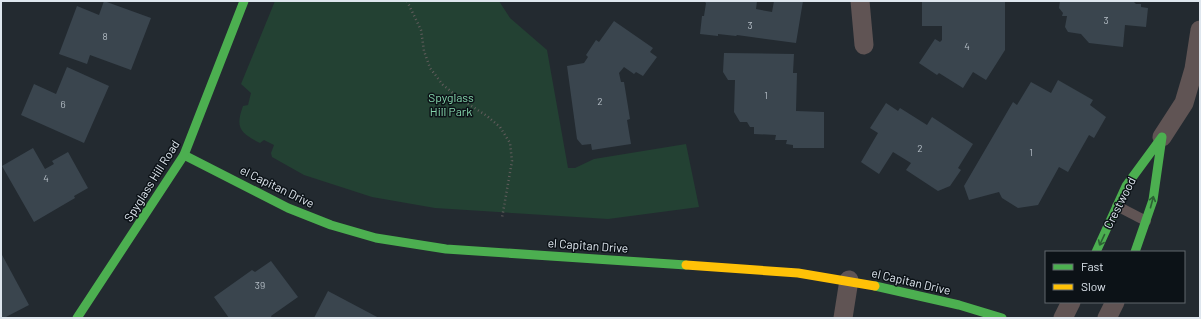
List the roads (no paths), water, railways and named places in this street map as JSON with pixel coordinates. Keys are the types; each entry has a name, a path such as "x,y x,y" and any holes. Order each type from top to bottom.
{"street":[{"name":"Spyglass Hill Road","path":"77,318 184,155 244,1"},
{"path":"860,1 864,45"},
{"name":"Crestwood","path":"1096,251 1126,186 1162,137 1192,106 1194,69 1200,30"},
{"name":"Crestwood","path":"1135,251 1153,200 1162,137"},
{"name":"el Capitan Drive","path":"184,155 306,216 352,232 399,243 446,249 747,269 849,280 959,305 1002,318"},
{"path":"843,318 849,280"},
{"path":"1063,318 1070,303"},
{"path":"1107,318 1114,303"}],"lane":[{"path":"1117,206 1146,221"}],"park label":[{"name":"Spyglass Hill Park","path":"451,105"}]}
